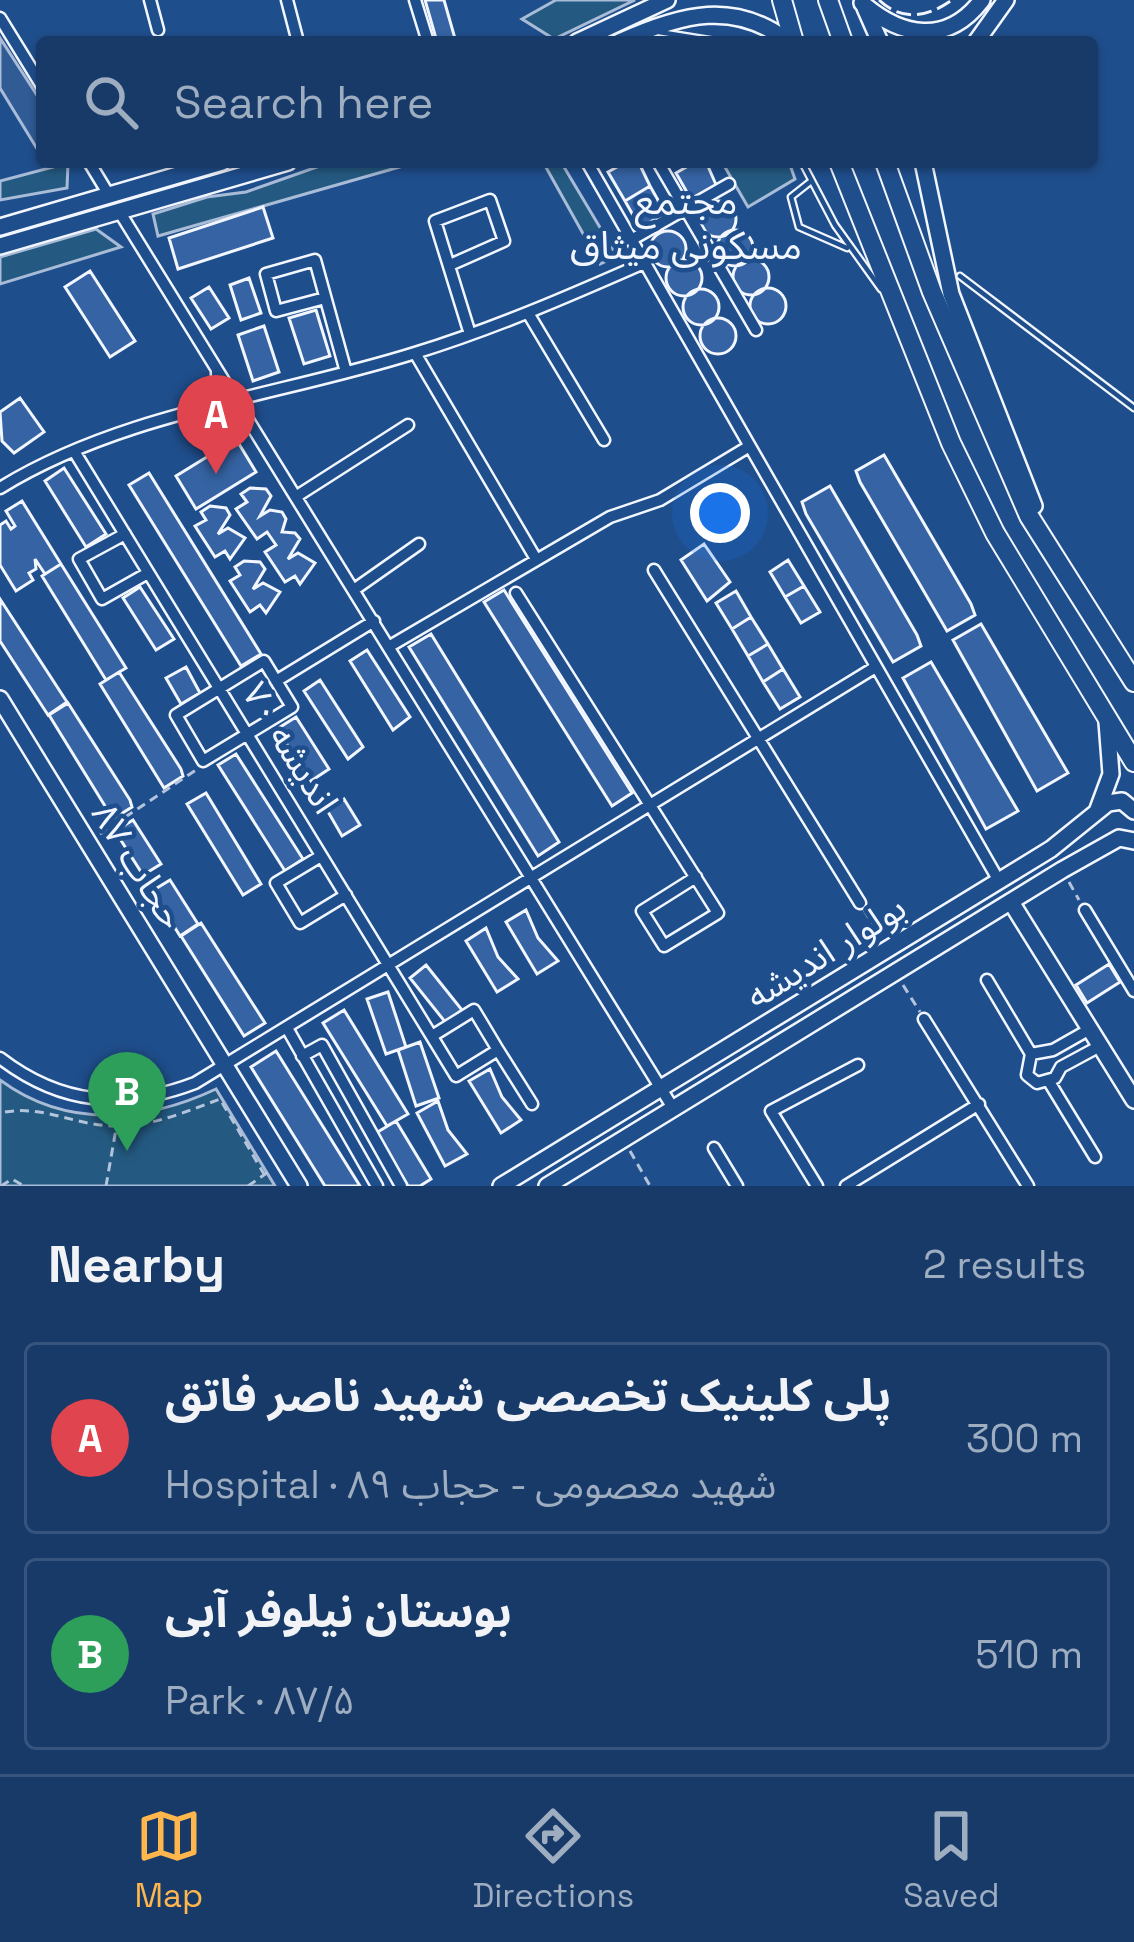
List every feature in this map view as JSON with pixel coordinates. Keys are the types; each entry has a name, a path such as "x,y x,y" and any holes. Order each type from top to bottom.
{"highway":[{"path":"782,0 790,36"},
{"path":"828,0 841,36"},
{"path":"841,168 894,305 995,532 1134,762"},
{"path":"888,168 988,428 1055,562 1134,682"}],"main road":[{"path":"590,36 667,0"},
{"path":"925,36 962,21 982,0"},
{"path":"980,36 1006,0"},
{"path":"633,36 697,7 736,1 769,18 786,36"},
{"path":"862,1 886,24 915,36"},
{"path":"862,1 877,36"},
{"path":"0,226 202,168"},
{"path":"0,246 267,168"},
{"path":"925,168 951,294 1055,562"},
{"path":"110,195 119,211"},
{"name":"حجاب ۸۷","path":"0,699 299,1186"},
{"path":"1097,812 1112,774 1107,721"},
{"path":"1097,812 1115,801 1134,811"},
{"name":"بولوار اندیشه","path":"501,1186 999,881 1097,812"},
{"name":"بولوار اندیشه","path":"547,1186 1062,870 1126,839 1134,826"},
{"path":"1011,902 1134,1100"}],"street":[{"path":"149,0 158,30"},
{"path":"287,0 296,36"},
{"path":"415,0 426,36"},
{"path":"0,18 36,76"},
{"path":"93,168 110,195"},
{"path":"590,168 999,881"},
{"path":"661,168 756,330"},
{"path":"631,239 729,184"},
{"path":"450,265 504,241 490,200 435,221 470,334"},
{"path":"119,211 673,1108"},
{"path":"325,298 276,311 266,274 315,260 346,372"},
{"path":"0,488 74,451 416,353 528,313 644,263"},
{"path":"528,313 604,440"},
{"path":"416,353 536,559"},
{"path":"188,416 218,396 214,363"},
{"path":"297,496 408,425"},
{"path":"390,646 610,517 660,500 748,447"},
{"name":"اندیشه ۷۰","path":"74,451 456,1076 498,1050"},
{"path":"124,534 80,559 102,599 148,573"},
{"path":"355,589 419,544"},
{"path":"654,570 860,904"},
{"path":"516,593 650,803 718,913 664,946 642,911 696,878"},
{"path":"276,681 374,620"},
{"path":"264,661 276,681 292,706 203,761 176,716 264,661"},
{"path":"0,1058 54,1091 125,1102 161,1096 287,1028 874,668"},
{"path":"321,856 276,883 300,923 346,896"},
{"path":"1085,910 1134,991"},
{"path":"987,980 1031,1054 1027,1075 1037,1083 1048,1081 1061,1067 1100,1046"},
{"path":"432,1036 474,1010 532,1104"},
{"path":"924,1019 1028,1186"},
{"path":"287,1028 377,1186"},
{"path":"1031,1054 1053,1050 1090,1029"},
{"path":"302,1056 322,1045 401,1186"},
{"path":"817,1186 771,1112 858,1065"},
{"path":"1048,1081 1095,1156"},
{"path":"846,1186 979,1104"},
{"path":"713,1148 736,1186"}],"lane":[{"path":"642,32 674,36"},
{"path":"804,168 852,251 894,305"},
{"path":"810,182 790,196 799,227 852,251"},
{"path":"960,276 1134,408"}],"path":[{"path":"88,841 192,775 203,761"},
{"path":"1062,870 1085,910"},
{"path":"860,904 889,949"},
{"path":"896,972 924,1019"},
{"path":"5,1112 36,1107 117,1127 162,1120 220,1099 264,1174"},
{"path":"106,1186 117,1127"},
{"path":"622,1139 650,1186"},
{"path":"248,1186 285,1162"},
{"path":"1,1186 24,1186"}],"shaded area":[{"path":"556,0 635,0 560,36 549,36 522,19"},
{"path":"0,38 36,94 36,147 0,88"},
{"path":"68,168 67,188 0,200 0,181"},
{"path":"314,168 396,168 158,236 153,214 207,197 246,192"},
{"path":"546,168 565,168 617,256 600,264"},
{"path":"725,168 791,168 795,179 748,207"},
{"path":"96,229 121,247 0,284 0,257"},
{"path":"0,1080 52,1107 106,1115 162,1108 216,1089 275,1186 0,1186"}],"building":[{"path":"425,0 444,0 454,36 435,36"},
{"path":"641,168 650,186 625,201 608,172"},
{"path":"685,168 709,168 717,187 692,201 676,173"},
{"path":"650,186 667,216 642,231 625,201"},
{"path":"718,201 731,206 736,219 731,232 718,237 705,232 700,219 705,206"},
{"path":"263,207 273,238 178,269 169,238"},
{"path":"735,230 748,235 753,248 748,261 735,266 722,261 717,248 722,235"},
{"path":"668,231 681,236 686,249 681,262 668,267 655,262 650,249 655,236"},
{"path":"751,259 764,264 769,277 764,290 751,295 738,290 733,277 738,264"},
{"path":"684,260 697,265 702,278 697,291 684,296 671,291 666,278 671,265"},
{"path":"90,271 135,341 110,357 65,287"},
{"path":"249,278 261,313 241,320 230,285"},
{"path":"209,287 229,318 211,329 191,298"},
{"path":"768,288 781,293 786,306 781,319 768,324 755,319 750,306 755,293"},
{"path":"701,289 714,294 719,307 714,320 701,325 688,320 683,307 688,294"},
{"path":"316,310 330,356 304,364 289,318"},
{"path":"718,318 731,323 736,336 731,349 718,354 705,349 700,336 705,323"},
{"path":"264,326 279,372 253,381 238,335"},
{"path":"20,398 44,432 14,453 2,441 0,412"},
{"path":"236,439 256,472 196,509 176,476"},
{"path":"884,455 975,615 947,631 856,471"},
{"path":"64,468 106,534 86,547 45,481"},
{"path":"149,473 261,654 241,666 129,485"},
{"path":"830,486 921,646 893,662 806,514 802,502"},
{"path":"250,488 266,489 271,496 260,516 270,510 282,512 286,519 282,532 295,533 300,539 288,559 298,553 315,563 300,584 295,576 285,582 265,552 276,545 267,532 257,539 236,509 247,502 241,494"},
{"path":"22,501 61,564 45,574 35,559 36,569 29,573 33,580 16,591 0,565 0,525 6,521 11,529 15,526 6,511"},
{"path":"210,506 226,508 230,515 218,534 228,528 245,538 230,559 225,551 215,557 195,526 206,520 201,512"},
{"path":"704,544 730,582 707,601 681,560"},
{"path":"788,560 804,586 785,597 770,572"},
{"path":"244,561 260,562 265,569 253,589 263,583 280,592 266,613 260,605 250,612 230,581 240,575 235,567"},
{"path":"61,564 126,668 106,680 42,576"},
{"path":"804,586 820,612 801,623 785,597"},
{"path":"140,587 174,639 156,650 123,598"},
{"path":"504,590 632,793 612,806 484,602"},
{"path":"736,591 751,617 732,629 716,603"},
{"path":"0,599 67,702 48,715 0,641"},
{"path":"751,617 768,644 748,656 732,629"},
{"path":"981,624 1068,773 1037,791 953,640"},
{"path":"431,634 559,842 538,856 409,647"},
{"path":"768,644 783,669 763,682 748,656"},
{"path":"367,650 410,717 393,730 350,661"},
{"path":"931,662 1018,811 986,829 903,678"},
{"path":"186,667 200,693 181,704 166,678"},
{"path":"783,669 800,697 780,709 763,682"},
{"path":"119,672 181,769 183,776 164,788 100,684"},
{"path":"320,680 363,747 348,759 304,691"},
{"path":"68,703 130,800 132,807 113,819 49,715"},
{"path":"296,717 329,769 311,781 277,729"},
{"path":"236,754 303,859 285,871 218,765"},
{"path":"206,793 261,884 243,895 187,804"},
{"path":"344,799 360,825 342,836 327,810"},
{"path":"133,820 161,864 143,875 115,831"},
{"path":"170,880 198,924 180,936 152,891"},
{"path":"526,910 538,938 558,961 537,974 506,922"},
{"path":"201,923 265,1023 244,1036 181,936"},
{"path":"486,928 498,957 518,979 497,992 466,941"},
{"path":"1109,964 1120,982 1087,1003 1076,985"},
{"path":"426,965 462,1010 446,1023 410,978"},
{"path":"388,992 406,1047 386,1054 367,999"},
{"path":"344,1010 408,1114 387,1126 323,1023"},
{"path":"420,1042 439,1098 416,1106 398,1050"},
{"path":"276,1051 360,1186 325,1186 251,1067"},
{"path":"490,1069 502,1097 521,1120 501,1133 469,1081"},
{"path":"438,1101 448,1130 467,1154 445,1166 417,1113"},
{"path":"396,1121 431,1179 420,1186 408,1186 376,1133"}],"fence":[{"path":"879,0 897,12 915,15 952,0"}],"place":[{"name":"پلی کلینیک تخصصی شهید ناصر فاتق","path":"216,474"},
{"name":"بوستان نیلوفر آبی","path":"127,1151"}],"district":[{"name":"مجتمع مسکونی میثاق","path":"686,222"}]}
